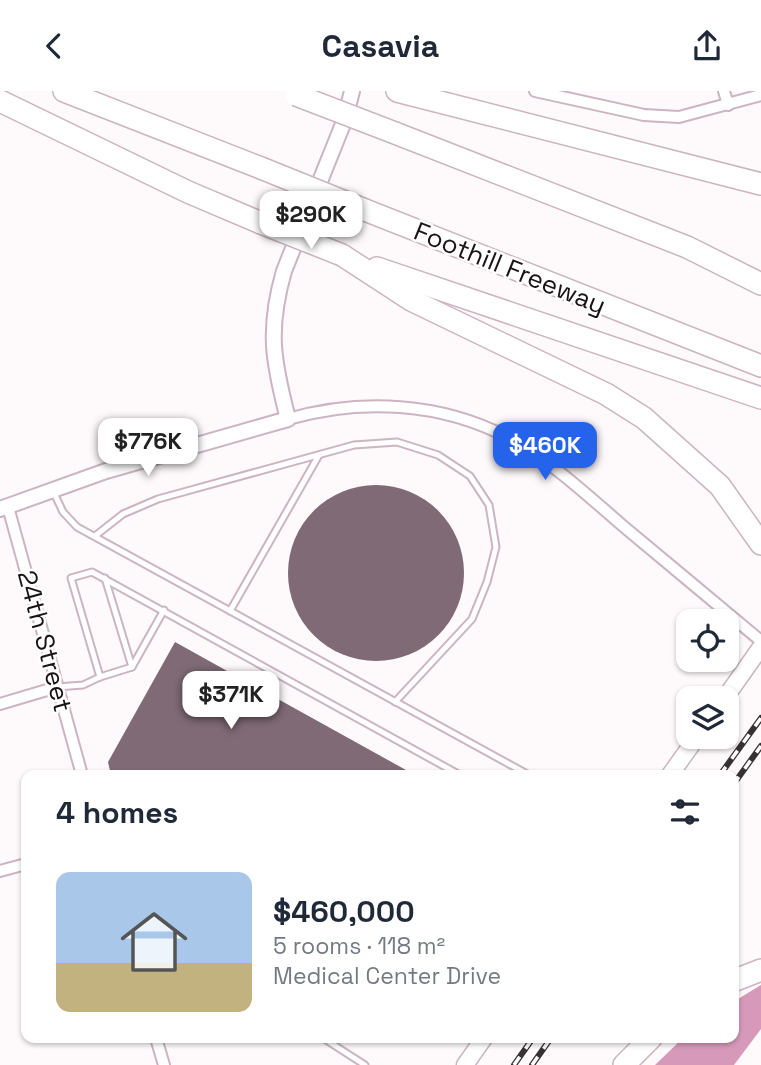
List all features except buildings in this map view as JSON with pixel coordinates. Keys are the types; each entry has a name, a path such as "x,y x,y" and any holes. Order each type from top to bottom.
{"highway":[{"name":"Foothill Freeway","path":"64,91 761,366"},
{"path":"399,92 761,184"},
{"path":"292,93 687,247 761,283"},
{"path":"0,101 188,192 342,255 761,398"},
{"path":"342,255 411,300 606,394 644,418 720,486 761,544"},
{"path":"739,979 761,970"},
{"path":"624,1065 646,1043"}],"main road":[{"path":"733,686 761,647"},
{"path":"674,770 688,749"},
{"path":"465,1065 480,1043"}],"street":[{"path":"288,419 272,348 276,297 345,119 352,91"},
{"path":"535,91 644,115 679,117 761,95"},
{"path":"724,91 728,105"},
{"path":"4,508 106,471 313,412 399,406 448,414 481,425 539,457 761,641"},
{"name":"24th Street","path":"4,508 81,770"},
{"path":"0,704 57,687"},
{"path":"0,871 21,865"},
{"path":"157,1043 164,1065"}],"lane":[{"path":"95,536 124,514 158,499 354,445 397,442 438,454 470,476 489,505 496,547 488,582 472,619 395,702"},
{"path":"230,611 319,455"},
{"path":"52,490 63,512 77,527 520,770"},
{"path":"100,677 71,578 92,572 451,770"},
{"path":"105,578 132,667"},
{"path":"57,687 83,685 132,667 164,610"},
{"path":"331,1043 365,1065"}],"shaded area":[{"path":"761,985 761,1029 734,1065 655,1065 678,1043 739,1043 739,998"}],"railway":[{"path":"724,770 761,718"},
{"path":"739,777 761,746"},
{"path":"514,1065 529,1043"},
{"path":"532,1065 547,1043"}]}
